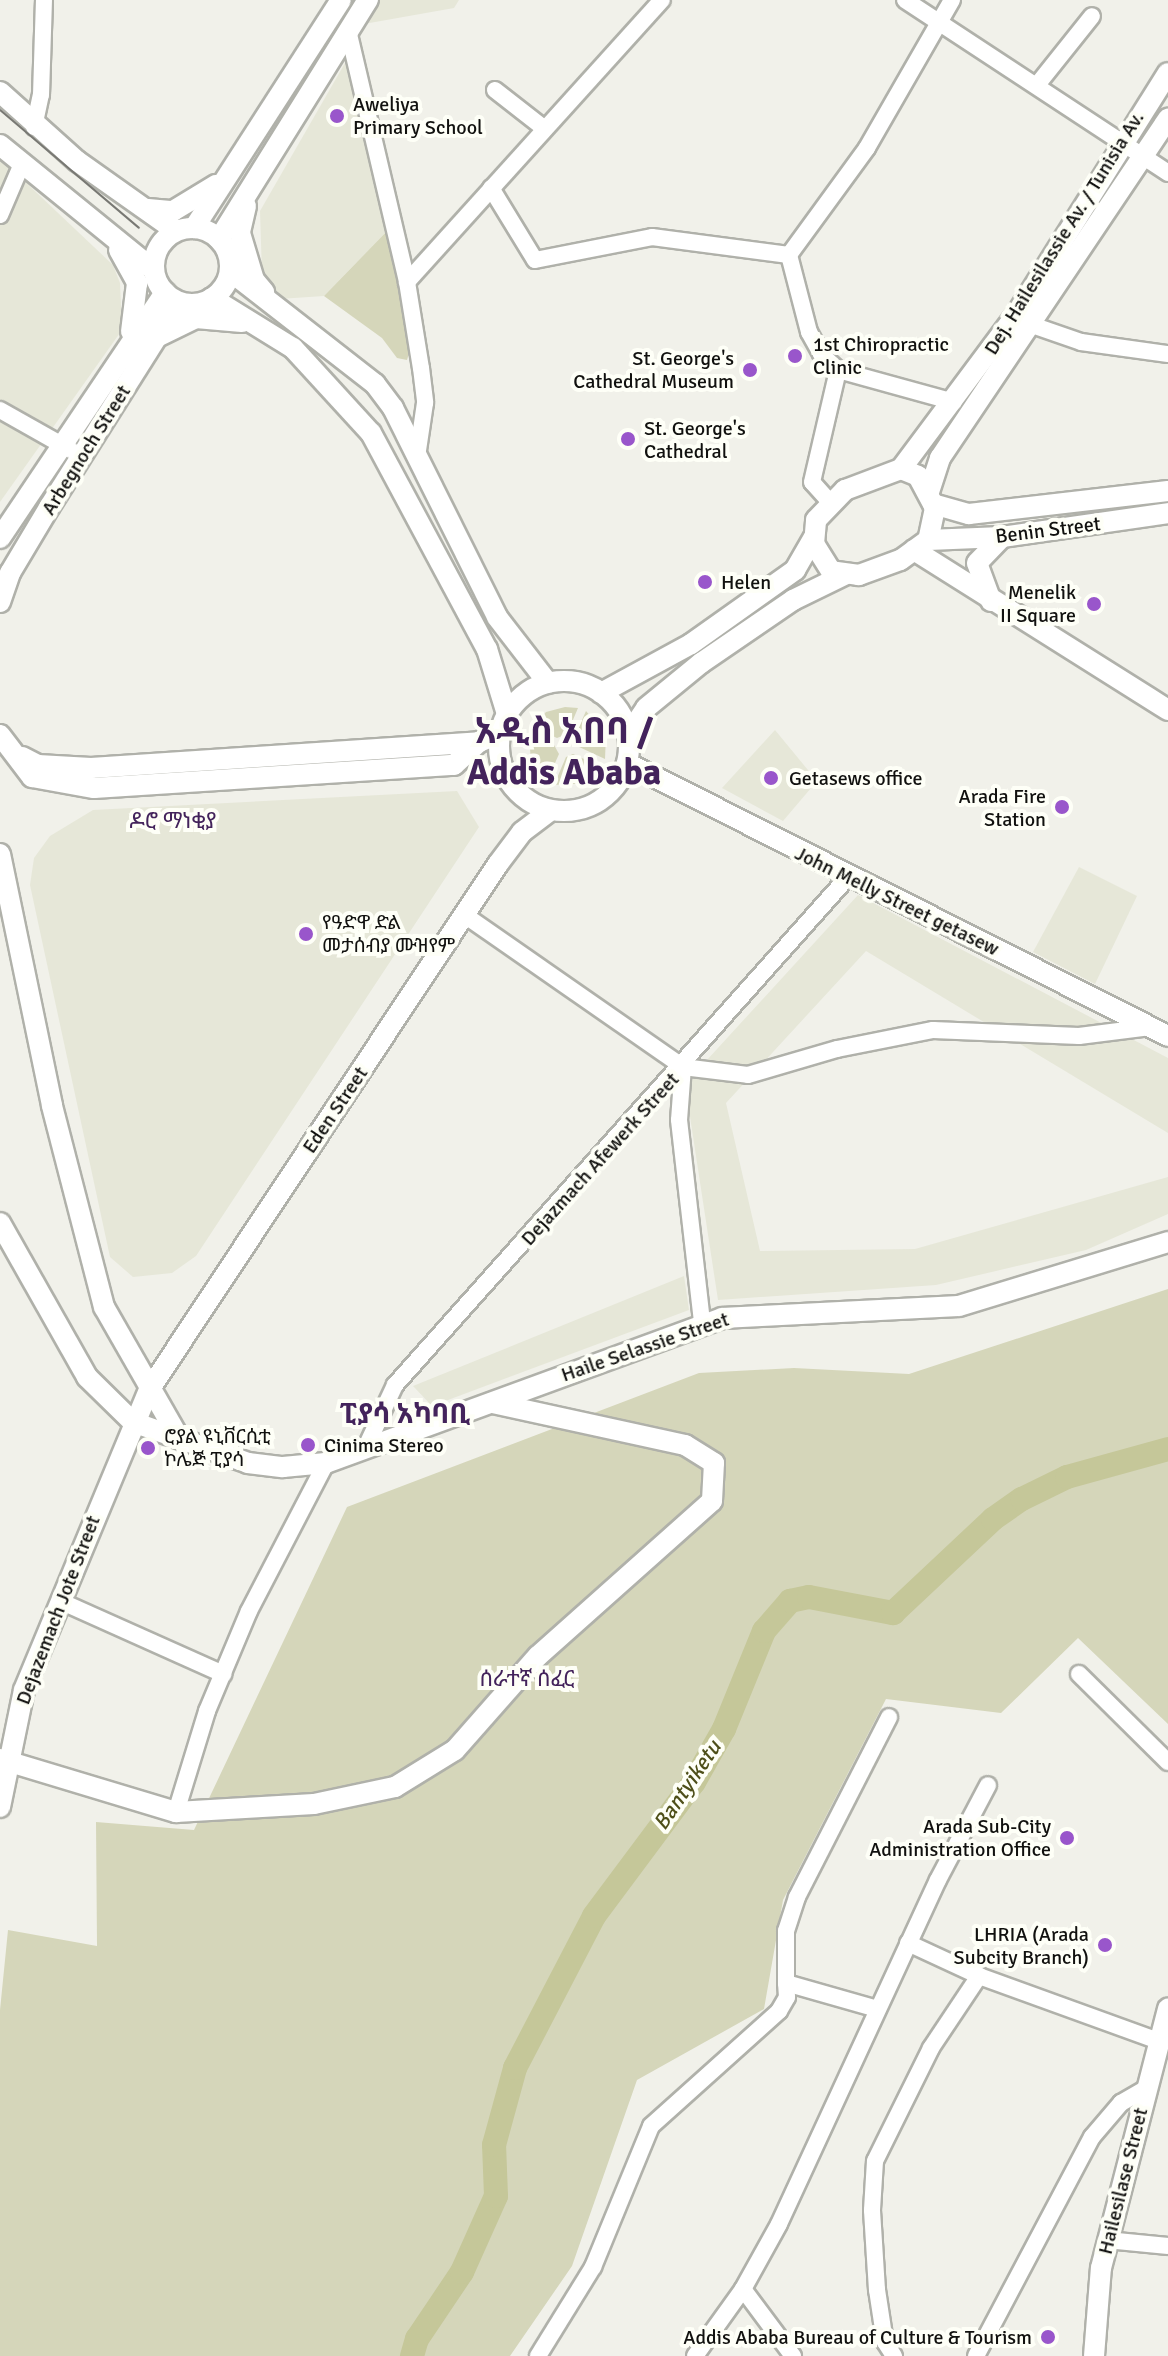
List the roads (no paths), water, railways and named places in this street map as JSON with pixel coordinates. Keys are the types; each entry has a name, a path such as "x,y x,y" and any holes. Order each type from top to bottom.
{"main road":[{"path":"154,270 159,247 185,230 229,175 341,0"},
{"path":"219,239 368,0"},
{"name":"Dej. Hailesilassie Av. / Tunisia Av.","path":"901,469 954,402 1018,312 1121,140 1168,73"},
{"path":"0,92 34,127 144,209 185,230 219,239"},
{"path":"931,491 1032,325 1168,119"},
{"path":"0,145 21,166 154,270 172,297 212,298 313,366 371,433 487,649 504,723 499,751 509,782 532,804 569,811 602,799 627,763 628,735 618,711 601,693 576,682 548,683 532,689 504,723 479,742 91,768 38,765 4,743"},
{"path":"144,209 173,211 187,206 229,175"},
{"path":"247,198 240,233 248,263 254,280 280,309"},
{"path":"97,227 124,255 137,283 138,306 121,359"},
{"path":"219,239 230,271 375,384 393,408 497,617 548,683"},
{"path":"212,298 230,271"},
{"name":"Arbegnoch Street","path":"0,538 121,359 172,297"},
{"name":"Arbegnoch Street","path":"0,602 10,573 159,336 172,297"},
{"path":"159,336 196,318 251,322"},
{"path":"628,735 646,708 701,663 793,600 844,575 880,568 921,545 936,520 931,491 918,476 901,469 865,479 829,501 816,520 814,537 820,559 844,575"},
{"name":"Benin Street","path":"931,491 955,512 1004,512 1168,491"},
{"name":"Benin Street","path":"921,545 1002,537 1168,513"},
{"path":"601,693 691,644 795,570 814,537"},
{"path":"991,601 977,563 1002,537"},
{"path":"921,545 991,601 1168,710"},
{"name":"John Melly Street getasew","path":"627,763 847,878 1159,1032"},
{"name":"Eden Street","path":"133,1422 149,1390 463,914 511,845 551,810"},
{"path":"0,854 104,1307 179,1438"},
{"path":"0,1223 87,1377 133,1422"},
{"name":"Haile Selassie Street","path":"133,1422 248,1463 326,1463 702,1323 754,1312 896,1313 959,1306 1168,1242"},
{"path":"4,1761 176,1812 314,1804 395,1787 455,1750 538,1656 712,1501 714,1463 685,1445 491,1402"},
{"name":"Dejazemach Jote Street","path":"0,1807 4,1761 24,1690 133,1422"},
{"name":"Hailesilase Street","path":"1094,2356 1107,2240 1168,2008"}],"street":[{"path":"34,127 41,95 44,0"},
{"path":"407,282 662,0"},
{"path":"905,0 937,25 1037,85 1168,173"},
{"path":"789,255 867,148 952,0"},
{"path":"1037,85 1092,16"},
{"path":"348,30 407,282 425,403 417,457"},
{"path":"495,90 545,129"},
{"path":"0,215 21,166"},
{"path":"491,188 535,260 652,237 789,255"},
{"path":"789,255 809,332 821,354 838,370 954,402"},
{"path":"1032,325 1081,342 1168,354"},
{"path":"829,501 812,482 838,370"},
{"path":"0,410 82,457"},
{"name":"Dejazmach Afewerk Street","path":"366,1447 395,1385 683,1067 847,878"},
{"path":"463,914 683,1067 748,1075 837,1049 933,1030 1079,1036 1159,1032"},
{"path":"683,1067 679,1120 702,1323"},
{"path":"176,1812 223,1674 249,1611 326,1463"},
{"path":"60,1601 223,1674"},
{"path":"1079,1674 1168,1762"},
{"path":"538,2356 593,2267 651,2126 779,2011 787,1997 786,1931 797,1897 889,1717"},
{"path":"695,2356 743,2289 779,2224 908,1943 988,1785"},
{"path":"908,1943 979,1976 1159,2041"},
{"path":"894,2356 885,2342 877,2290 872,2210 875,2161 931,2048 979,1976"},
{"path":"786,1983 877,2009"},
{"path":"976,2356 1092,2137 1121,2103 1147,2088"},
{"path":"1107,2240 1168,2246"},
{"path":"743,2289 793,2356"}],"waterway":[{"name":"Bantyiketu","path":"412,2356 417,2339 462,2272 496,2196 494,2145 515,2068 594,1916 694,1782 724,1729 764,1631 790,1601 809,1597 893,1613 993,1519 1022,1499 1067,1477 1168,1449"}],"tram line":[{"path":"0,110 139,228"}],"place":[{"name":"Aweliya Primary School","path":"337,116"},
{"name":"1st Chiropractic Clinic","path":"795,356"},
{"name":"St. George's Cathedral Museum","path":"750,370"},
{"name":"St. George's Cathedral","path":"628,439"},
{"name":"Helen","path":"705,582"},
{"name":"Menelik II Square","path":"1094,604"},
{"name":"Getasews office","path":"771,778"},
{"name":"Arada Fire Station","path":"1062,807"},
{"name":"የዓድዋ ድል መታሰብያ ሙዝየም","path":"306,934"},
{"name":"Cinima Stereo","path":"308,1445"},
{"name":"ሮያል ዩኒቨርሲቲ ኮሌጅ ፒያሳ","path":"148,1448"},
{"name":"Arada Sub-City Administration Office","path":"1067,1838"},
{"name":"LHRIA (Arada Subcity Branch)","path":"1105,1945"},
{"name":"Addis Ababa Bureau of Culture & Tourism","path":"1048,2337"}],"district":[{"name":"አዲስ አበባ / Addis Ababa","path":"564,752"},
{"name":"ዶሮ ማነቂያ","path":"173,821"},
{"name":"ፒያሳ አካባቢ","path":"405,1414"},
{"name":"ሰራተኛ ሰፈር","path":"527,1679"}]}
